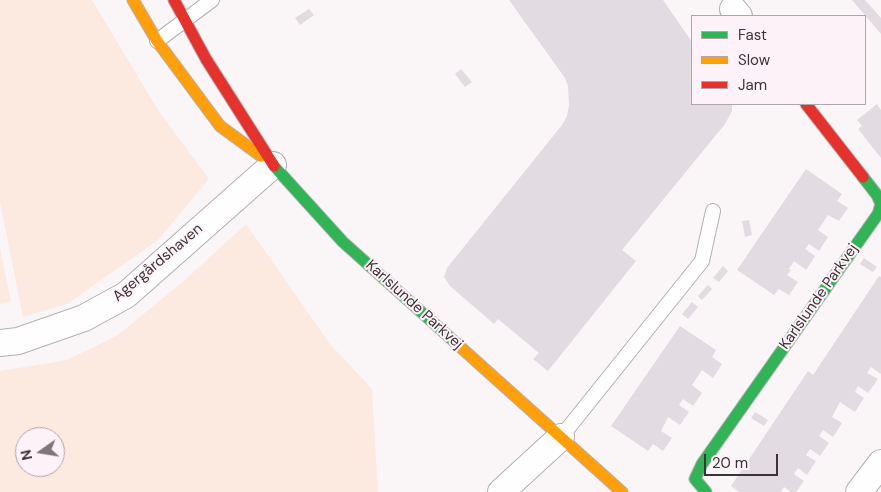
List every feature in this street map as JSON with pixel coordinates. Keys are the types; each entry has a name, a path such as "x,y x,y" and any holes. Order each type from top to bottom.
{"street":[{"name":"Karlslunde Parkvej","path":"132,0 157,41 220,126 273,165"},
{"name":"Karlslunde Parkvej","path":"174,0 206,59 273,165 344,242 622,492"},
{"name":"Karlslunde Parkvej","path":"706,492 696,479 702,464 878,214 881,204 877,195 807,105"},
{"name":"Agergårdshaven","path":"0,342 18,341 84,318 126,295 273,165"},
{"path":"501,492 561,438"},
{"path":"859,492 881,463"}],"lane":[{"path":"157,41 212,0"},
{"path":"561,438 702,261 713,211"}],"shaded area":[{"path":"0,0 92,0 158,110 209,179 158,240 67,304 23,317 0,202"},
{"path":"246,224 330,344 372,389 378,492 0,492 0,371 67,360 118,335 186,279"},
{"path":"0,248 11,301 0,304"}],"building":[{"path":"509,0 663,0 691,41 691,105 732,105 732,111 725,124 622,250 636,261 548,371 533,359 539,353 498,319 494,324 450,286 444,277 447,268 562,125 567,116 569,105 568,86 565,78"},
{"path":"852,0 865,0 881,18 881,34 866,15"},
{"path":"309,9 314,15 300,25 295,18"},
{"path":"461,69 472,82 465,87 455,74"},
{"path":"877,104 881,110 881,158 858,129 862,126 857,120"},
{"path":"806,169 842,194 837,201 848,208 839,221 828,215 818,230 828,237 819,251 809,244 805,249 815,256 806,270 794,261 787,275 798,282 789,295 779,289 774,295 737,270"},
{"path":"749,220 752,235 745,237 742,221"},
{"path":"864,258 877,267 873,272 860,264"},
{"path":"723,266 728,271 719,282 713,278"},
{"path":"879,276 881,277 881,374 871,367 867,373 878,379 868,393 858,386 855,392 864,398 855,412 840,402 832,417 842,423 833,437 823,430 819,436 829,443 820,456 810,449 806,455 816,461 807,475 798,468 794,474 804,481 796,492 791,492 784,487 781,491 783,492 739,492 731,486 808,371 813,375"},
{"path":"708,285 712,289 702,300 698,296"},
{"path":"692,302 698,307 688,319 682,314"},
{"path":"680,326 716,350 712,357 722,364 713,378 702,370 692,385 702,393 693,406 683,399 679,405 689,412 680,425 668,417 661,431 672,438 663,451 653,444 648,451 611,426"},
{"path":"755,412 768,420 764,426 751,418"}],"traffic: fast":[{"path":"274,166 343,242 457,344"},
{"path":"706,492 695,479 702,464 878,214 881,204 877,195 863,177"}],"traffic: slow":[{"path":"133,0 157,41 220,126 261,156"},
{"path":"457,344 622,492"}],"traffic: jam":[{"path":"174,0 206,59 274,166"},
{"path":"807,105 863,177"}]}
